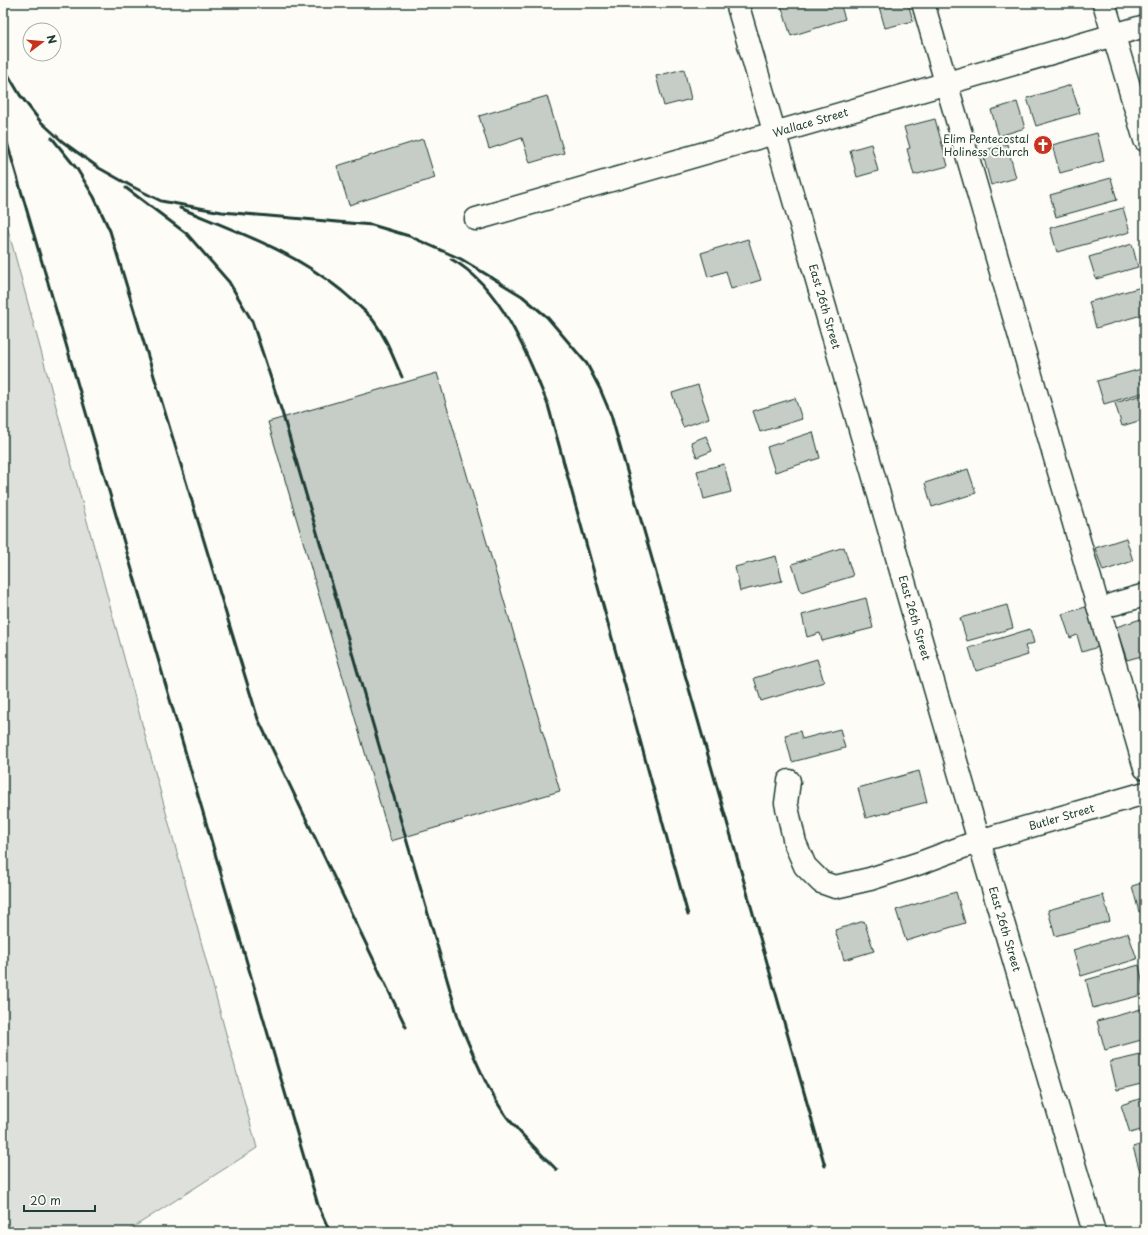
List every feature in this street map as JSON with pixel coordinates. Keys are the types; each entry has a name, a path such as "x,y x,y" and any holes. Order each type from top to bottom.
{"street":[{"name":"East 26th Street","path":"738,3 979,841 1094,1232"},
{"path":"923,3 1145,768"},
{"path":"1104,3 1145,140"},
{"name":"Wallace Street","path":"476,219 1145,26"},
{"path":"1114,604 1145,595"},
{"name":"Butler Street","path":"789,781 786,802 795,843 806,866 821,882 834,887 870,879 920,863 979,841 1145,793"}],"shaded area":[{"path":"3,211 257,1148 126,1232 3,1232"}],"building":[{"path":"789,3 840,3 845,19 791,36 781,5"},
{"path":"878,3 908,3 913,21 885,28"},
{"path":"684,69 691,99 664,106 656,76"},
{"path":"1071,85 1080,113 1036,126 1027,98"},
{"path":"547,96 564,153 530,163 522,138 489,149 479,116"},
{"path":"1017,102 1025,128 999,136 991,110"},
{"path":"935,119 948,166 914,175 907,149 910,148 904,127"},
{"path":"1097,133 1104,161 1060,173 1052,145"},
{"path":"423,139 435,178 349,205 337,166"},
{"path":"871,144 878,171 857,177 850,150"},
{"path":"1007,144 1016,178 991,185 982,151"},
{"path":"1111,178 1117,200 1056,217 1050,195"},
{"path":"1123,208 1130,232 1057,252 1050,228"},
{"path":"748,239 761,280 731,289 726,271 708,277 701,253"},
{"path":"1132,244 1138,267 1096,279 1089,257"},
{"path":"1145,286 1145,314 1096,328 1089,302"},
{"path":"1145,368 1145,392 1104,404 1097,381"},
{"path":"437,373 560,791 391,841 268,422"},
{"path":"698,385 709,418 683,427 672,393"},
{"path":"1145,394 1145,419 1122,426 1115,403"},
{"path":"795,398 802,419 760,432 753,411"},
{"path":"813,432 820,458 775,472 767,447"},
{"path":"706,436 712,451 697,457 691,442"},
{"path":"724,464 731,492 704,499 697,471"},
{"path":"968,469 976,493 932,507 925,483"},
{"path":"1126,538 1133,561 1103,571 1095,548"},
{"path":"844,547 853,576 801,592 792,564"},
{"path":"776,556 782,581 740,591 735,567"},
{"path":"866,598 873,628 822,641 820,633 807,637 802,615"},
{"path":"1007,605 1013,628 967,641 960,618"},
{"path":"1089,606 1101,646 1082,652 1077,635 1070,638 1062,614"},
{"path":"1144,618 1145,655 1127,660 1116,627"},
{"path":"1030,629 1034,643 1025,646 1028,655 976,671 969,648"},
{"path":"817,659 824,682 761,701 754,678"},
{"path":"840,729 845,748 792,762 785,735 800,731 802,739"},
{"path":"919,771 927,802 866,818 858,788"},
{"path":"1145,882 1145,910 1139,912 1132,886"},
{"path":"956,892 965,923 906,941 896,910"},
{"path":"1103,895 1110,921 1055,936 1048,910"},
{"path":"864,921 874,951 844,960 835,930"},
{"path":"1128,933 1137,959 1081,976 1073,950"},
{"path":"1139,965 1145,994 1093,1008 1086,980"},
{"path":"1145,1008 1145,1039 1105,1050 1097,1021"},
{"path":"1145,1054 1145,1083 1117,1090 1110,1062"},
{"path":"1145,1097 1145,1129 1130,1133 1121,1105"},
{"path":"1145,1143 1145,1174 1141,1175 1133,1147"}],"railway":[{"path":"3,66 20,95 40,121 63,142 99,168 133,187 161,201 222,212 372,225 409,236 461,259 522,296 547,317 587,364 611,415 825,1166"},
{"path":"3,129 318,1205 330,1232"},
{"path":"52,138 77,169 94,197 110,231 258,719 406,1027"},
{"path":"126,188 187,234 229,282 252,321 282,412 460,1024 481,1072 507,1117 557,1170"},
{"path":"180,208 244,234 285,253 342,291 366,312 378,327 389,347 402,377"},
{"path":"451,259 469,271 484,286 511,323 522,344 548,405 688,915"}],"place":[{"name":"Elim Pentecostal Holiness Church","path":"1043,145"}]}
